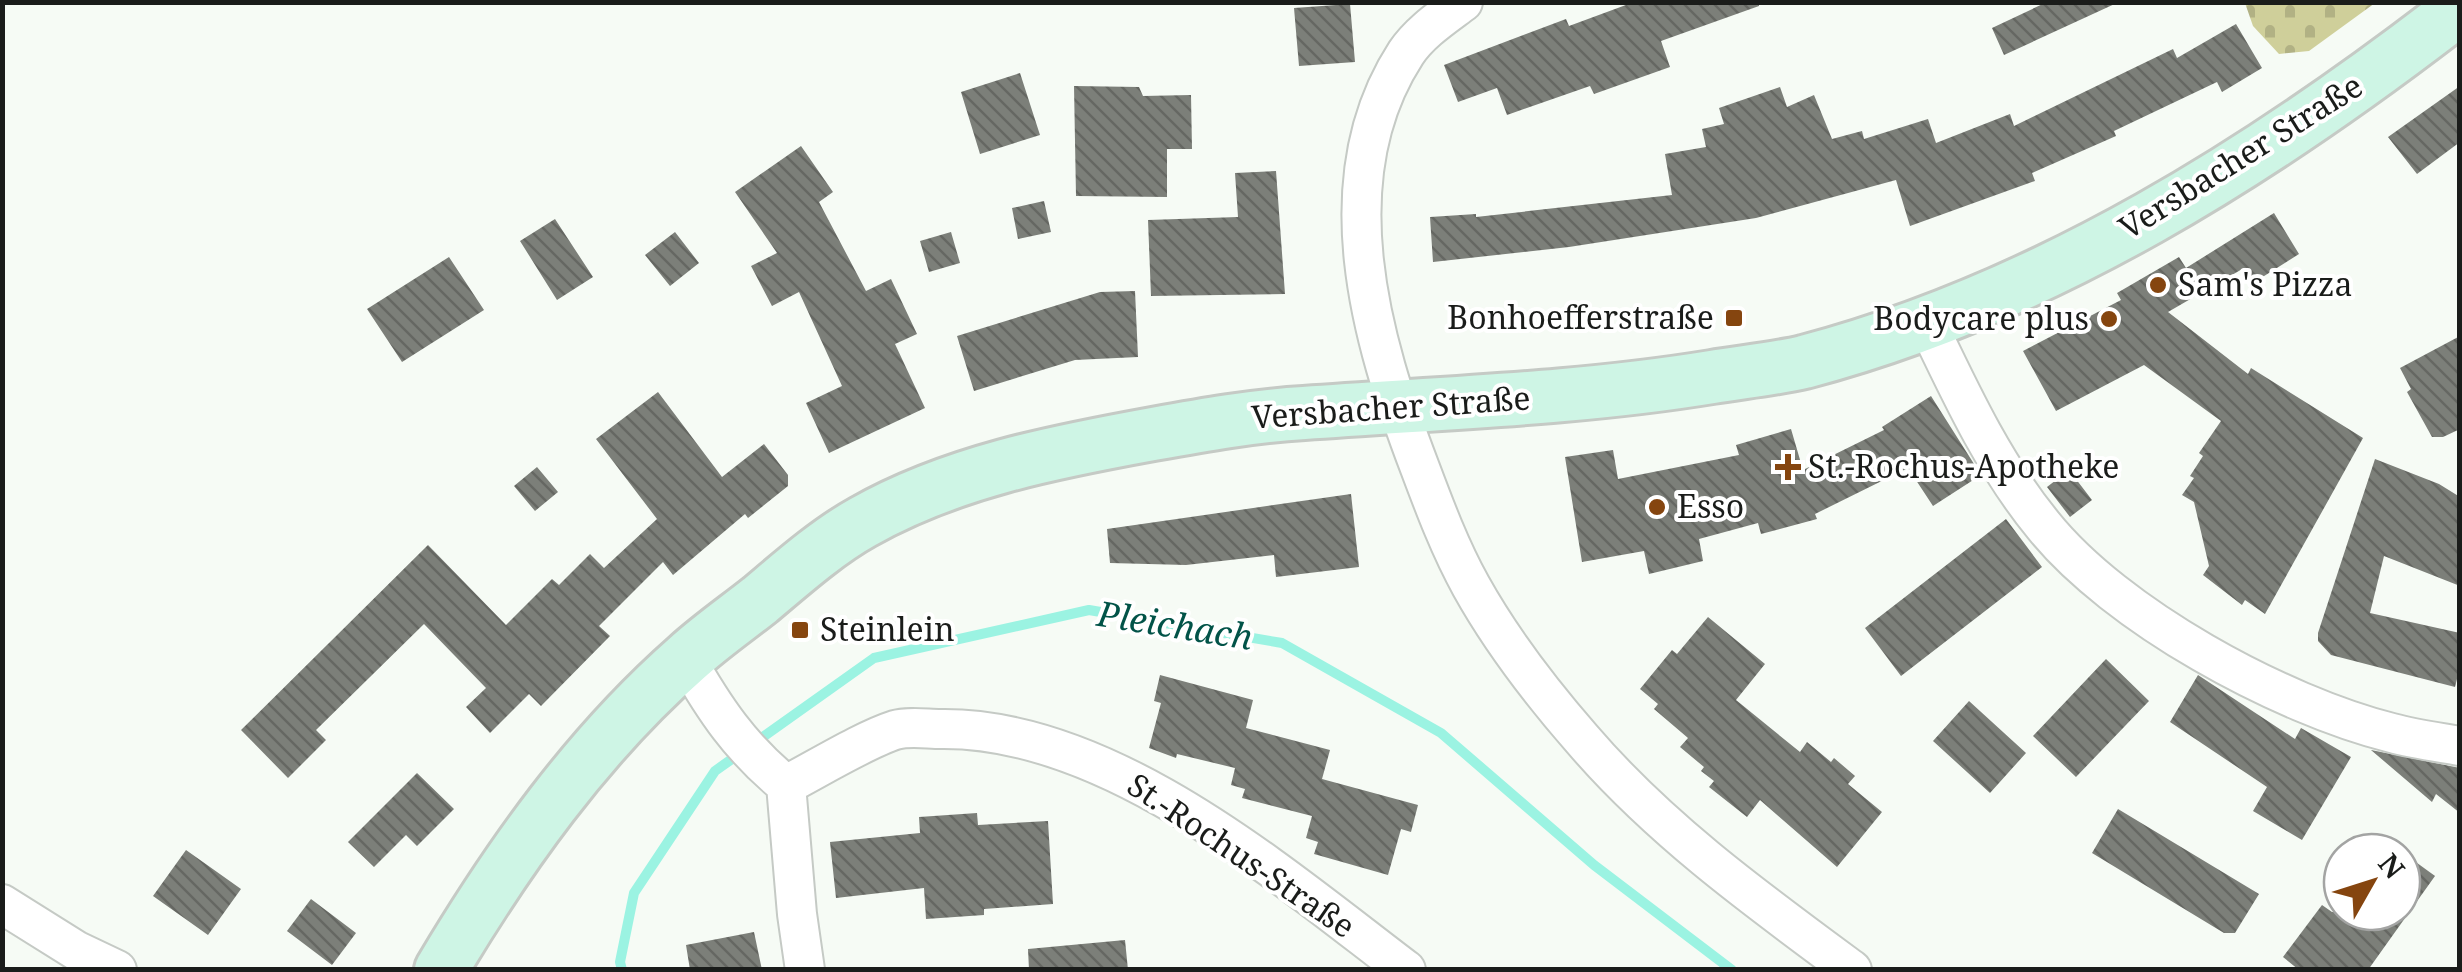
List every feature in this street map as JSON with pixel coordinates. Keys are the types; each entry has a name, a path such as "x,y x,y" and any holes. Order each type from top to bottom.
{"main road":[{"name":"Versbacher Straße","path":"442,970 487,893 555,800 632,712 686,659 859,524 919,494 974,474 1093,445 1210,424 1296,413 1664,384 1802,362 2000,292 2124,234 2221,177 2384,66 2460,8"}],"street":[{"path":"1462,2 1408,50 1392,78 1370,144 1362,185 1369,306 1397,407 1451,548 1520,660 1582,739 1647,808 1852,970"},
{"path":"1926,321 1979,432 2044,526 2115,597 2205,654 2294,698 2390,732 2460,746"},
{"path":"686,659 718,714 752,756 786,785 805,970"},
{"name":"St.-Rochus-Straße","path":"786,785 897,730 979,728 1066,750 1138,783 1216,832 1406,970"},
{"path":"2,904 64,960 116,970"}],"green space":[{"path":"2245,2 2375,3 2309,51 2279,54 2253,26"}],"building":[{"path":"1634,2 1759,2 1759,6 1661,41 1670,67 1594,94 1590,86 1507,115 1497,88 1458,102 1444,65 1566,19 1569,26"},
{"path":"2047,2 2119,2 2004,55 1992,28"},
{"path":"1350,4 1355,62 1299,66 1294,8"},
{"path":"2236,24 2262,68 2222,92 2217,82 2114,131 2116,136 2032,173 2035,181 1910,226 1896,180 1756,218 1569,247 1433,262 1430,217 1476,217 1672,195 1665,154 1706,147 1702,129 1724,124 1719,108 1780,87 1787,107 1814,95 1832,139 1862,131 1864,139 1928,119 1936,143 2010,114 2014,126 2173,49 2177,58"},
{"path":"1020,73 1040,135 980,154 961,92"},
{"path":"1074,86 1139,87 1143,96 1191,95 1192,149 1167,149 1167,197 1076,196"},
{"path":"2460,86 2460,142 2417,174 2388,137"},
{"path":"801,146 833,192 819,202 866,291 891,279 917,334 895,344 925,408 829,453 806,403 842,386 799,292 772,306 751,266 777,253 735,192"},
{"path":"1276,171 1285,294 1151,296 1148,220 1238,217 1235,173"},
{"path":"1044,201 1051,232 1018,239 1012,208"},
{"path":"2274,213 2299,254 2253,283 2244,268 2168,312 2248,374 2251,368 2363,438 2265,614 2245,600 2242,605 2203,575 2209,566 2194,502 2182,495 2203,456 2199,453 2221,421 2144,365 2056,411 2023,351 2121,300 2117,293 2179,257 2186,268"},
{"path":"555,219 593,277 557,300 520,241"},
{"path":"675,232 699,263 670,286 645,255"},
{"path":"951,232 960,263 929,272 920,241"},
{"path":"449,257 484,310 402,362 367,309"},
{"path":"1135,291 1138,357 1075,360 974,391 957,336 1100,292"},
{"path":"2460,336 2460,429 2443,437 2432,437 2407,392 2411,389 2400,368"},
{"path":"658,392 722,477 764,444 788,475 788,486 748,518 745,514 673,575 663,562 599,626 610,636 541,706 529,694 490,733 466,707 486,688 424,624 316,730 326,740 288,778 241,730 428,545 506,625 552,579 559,585 590,554 604,568 657,519 596,439"},
{"path":"1931,396 1981,475 1933,506 1908,468 1815,514 1817,519 1761,534 1758,523 1699,539 1703,561 1649,574 1644,551 1582,562 1565,457 1613,450 1618,479 1739,455 1736,445 1791,429 1803,470 1884,430 1882,427"},
{"path":"2375,459 2439,484 2460,497 2460,586 2384,556 2370,613 2460,633 2460,667 2455,687 2331,655 2318,641"},
{"path":"537,467 558,492 535,511 514,486"},
{"path":"2069,470 2092,500 2070,517 2047,487"},
{"path":"1351,494 1359,567 1276,577 1274,555 1186,565 1110,563 1107,529"},
{"path":"2006,519 2042,567 1901,676 1865,628"},
{"path":"1708,617 1765,664 1736,700 1800,752 1807,742 1831,762 1834,758 1855,776 1848,784 1882,812 1837,867 1760,800 1747,817 1709,787 1714,781 1701,771 1704,767 1680,747 1688,738 1654,709 1658,704 1640,689 1672,650 1677,654"},
{"path":"2106,659 2149,701 2076,777 2033,736"},
{"path":"1160,675 1253,700 1246,728 1330,750 1322,779 1418,805 1411,832 1401,829 1388,875 1314,854 1318,842 1306,838 1312,816 1242,798 1245,789 1231,785 1235,768 1177,754 1176,758 1149,748 1161,703 1154,701"},
{"path":"2198,675 2295,739 2301,728 2351,757 2302,840 2253,811 2267,787 2170,722"},
{"path":"1969,701 2026,753 1990,793 1933,741"},
{"path":"2371,750 2460,768 2460,813 2436,794 2432,802"},
{"path":"417,773 454,809 417,846 406,835 374,867 348,842"},
{"path":"2118,809 2259,894 2235,933 2224,933 2092,853"},
{"path":"977,813 978,825 1048,821 1053,904 984,909 984,915 926,919 924,888 836,898 830,842 920,833 919,817"},
{"path":"186,850 241,889 208,935 153,896"},
{"path":"2422,867 2435,876 2422,894"},
{"path":"311,899 356,933 332,965 287,931"},
{"path":"2322,905 2322,932 2395,932 2368,970 2299,970 2283,957"},
{"path":"754,932 762,970 690,970 686,945"},
{"path":"1125,940 1128,970 1029,970 1028,949"}],"waterway":[{"name":"Pleichach","path":"622,970 620,962 634,893 715,771 874,658 1089,610 1282,643 1441,733 1594,865 1732,970"}],"place":[{"name":"Sam's Pizza","path":"2158,285"},
{"name":"Bonhoefferstraße","path":"1734,318"},
{"name":"Bodycare plus","path":"2109,319"},
{"name":"St.-Rochus-Apotheke","path":"1788,467"},
{"name":"Esso","path":"1657,507"},
{"name":"Steinlein","path":"800,630"}]}
